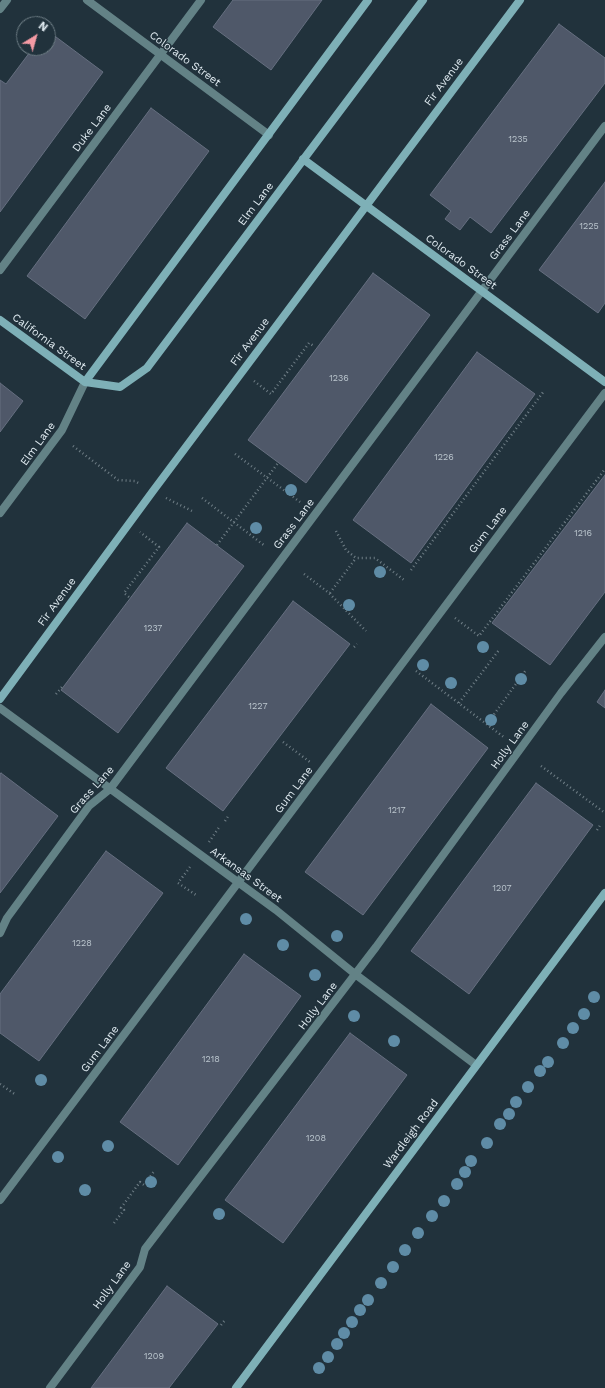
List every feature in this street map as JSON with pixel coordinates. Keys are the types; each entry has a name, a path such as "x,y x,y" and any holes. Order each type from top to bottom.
{"street":[{"path":"0,9 7,0"},
{"name":"Colorado Street","path":"87,0 269,135"},
{"name":"Duke Lane","path":"0,270 201,0"},
{"name":"Elm Lane","path":"0,513 62,430 85,382 368,0"},
{"name":"Elm Lane","path":"85,382 120,387 147,368 423,0"},
{"name":"Fir Avenue","path":"0,699 366,205 520,0"},
{"name":"Grass Lane","path":"0,933 8,918 89,806 110,789 605,126"},
{"name":"Colorado Street","path":"303,160 605,382"},
{"name":"California Street","path":"0,320 85,382"},
{"name":"Gum Lane","path":"0,1200 605,393"},
{"name":"Holly Lane","path":"50,1388 140,1267 146,1248 355,974 561,693 605,637"},
{"name":"Arkansas Street","path":"0,708 276,910 355,974 476,1065"},
{"name":"Wardleigh Road","path":"236,1388 605,893"}],"path":[{"path":"242,372 271,394 309,343 314,346"},
{"path":"411,570 544,391"},
{"path":"73,446 118,480"},
{"path":"235,454 300,502"},
{"path":"217,545 278,463"},
{"path":"454,618 479,636 605,469"},
{"path":"202,498 266,546"},
{"path":"128,597 124,593 159,547 129,524"},
{"path":"336,531 346,550 356,558 376,558 404,580"},
{"path":"330,593 356,558"},
{"path":"304,574 330,593 366,631"},
{"path":"354,647 357,644"},
{"path":"459,703 499,650"},
{"path":"487,724 526,670"},
{"path":"416,671 505,738"},
{"path":"56,694 62,687"},
{"path":"284,742 322,770"},
{"path":"541,766 605,813"},
{"path":"225,821 229,815"},
{"path":"597,830 601,824"},
{"path":"0,1084 16,1095"},
{"path":"114,1223 124,1210 121,1208 140,1182 144,1185 155,1170"},
{"path":"221,1325 224,1320"}],"building":[{"path":"233,0 322,0 271,70 213,27"},
{"path":"559,24 605,58 605,83 491,233 470,217 460,230 445,219 451,211 430,195"},
{"path":"56,37 103,72 0,212 0,80 6,84 27,56 56,56"},
{"path":"151,108 209,151 85,319 27,276"},
{"path":"605,182 605,303 598,313 539,270"},
{"path":"373,273 430,315 306,483 248,440"},
{"path":"477,352 535,394 411,563 353,520"},
{"path":"0,383 23,401 0,432"},
{"path":"605,475 605,592 550,665 492,623"},
{"path":"187,523 244,566 118,733 61,690"},
{"path":"293,601 350,644 223,811 166,768"},
{"path":"605,690 605,708 597,702"},
{"path":"431,704 488,748 363,915 305,872"},
{"path":"1,773 58,816 0,893 0,774"},
{"path":"536,783 593,825 469,994 411,951"},
{"path":"106,851 163,893 39,1061 0,1033 0,994"},
{"path":"244,954 301,996 178,1165 120,1122"},
{"path":"350,1033 407,1075 283,1243 225,1200"},
{"path":"167,1286 218,1324 169,1388 91,1388"}]}
